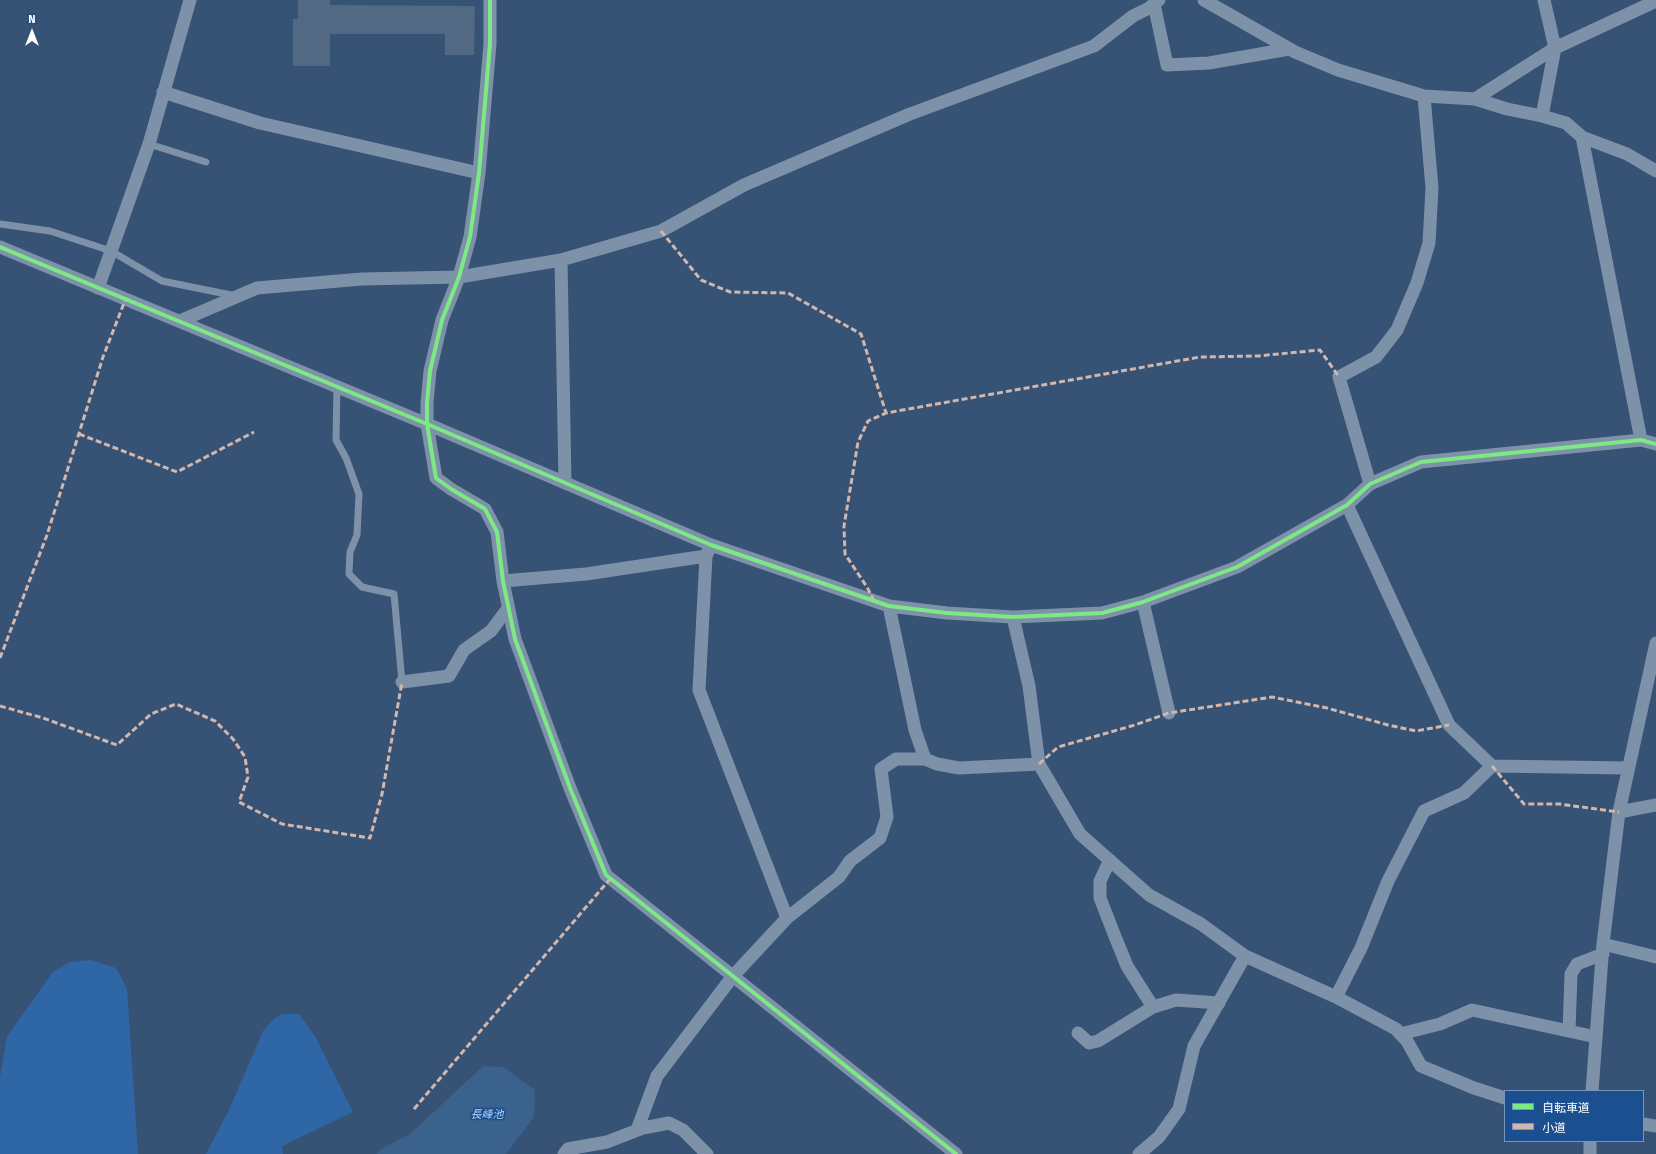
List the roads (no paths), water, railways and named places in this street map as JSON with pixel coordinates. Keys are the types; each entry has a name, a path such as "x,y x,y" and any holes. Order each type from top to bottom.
{"street":[{"path":"98,288 149,144 190,0"},
{"path":"490,0 490,44 479,173 470,237 459,277 442,320 430,371 427,424 436,478 451,489 485,509 497,532 503,581 515,639 570,788 606,876 956,1154"},
{"path":"1204,0 1289,49 1313,61 1424,96 1475,99 1507,109 1542,116 1566,123 1582,137 1627,154 1656,171"},
{"path":"1542,116 1555,48 1544,0"},
{"path":"1475,99 1555,48 1656,1"},
{"path":"180,321 257,288 354,279 459,277 561,260 661,231 744,185 800,160 910,114 1094,46 1133,16 1156,2 1167,65 1208,63 1289,49"},
{"path":"163,92 260,123 479,173"},
{"path":"1370,484 1339,377 1376,357 1397,330 1418,283 1429,244 1432,188 1424,96"},
{"path":"1582,137 1641,440"},
{"path":"0,247 337,386 565,483 709,551 889,606 947,613 1013,617 1102,613 1143,602 1237,567 1347,505 1370,484 1421,462 1641,440 1656,444"},
{"path":"561,260 565,483"},
{"path":"1347,505 1449,726 1492,766 1628,768"},
{"path":"503,581 586,574 709,551"},
{"path":"709,551 699,690 788,918"},
{"path":"1143,602 1169,712"},
{"path":"889,606 915,730 925,759"},
{"path":"402,682 449,676 464,650 492,631 508,608"},
{"path":"1013,617 1029,686 1039,764 1080,834 1149,895 1201,924 1245,956 1336,997 1396,1029 1407,1041 1421,1066 1474,1088 1504,1098"},
{"path":"1592,1090 1603,949 1619,812 1656,643"},
{"path":"637,1130 658,1076 733,976 788,918 839,877 850,861 880,838 887,817 881,769 896,759 925,759 938,764 959,768 1039,764"},
{"path":"1336,997 1361,948 1388,881 1424,811 1464,792 1492,766"},
{"path":"1619,812 1656,805"},
{"path":"1110,860 1100,881 1100,898 1127,966 1153,1007"},
{"path":"1569,1031 1571,974 1577,964 1603,949 1656,957"},
{"path":"1139,1154 1159,1137 1179,1109 1194,1046 1245,956"},
{"path":"1078,1033 1089,1043 1098,1041 1153,1007 1176,1000 1219,1003"},
{"path":"1400,1034 1440,1024 1472,1010 1596,1037"},
{"path":"564,1154 568,1149 607,1142 637,1130 669,1123 683,1130 707,1154"},
{"path":"1644,1124 1656,1126"},
{"path":"1590,1142 1590,1154"}],"lane":[{"path":"149,144 206,162"},
{"path":"0,224 50,231 111,251 162,281 238,296"},
{"path":"337,386 336,440 346,458 359,494 357,535 350,552 349,574 362,587 394,594 402,682"}],"water":[{"name":"長峰池","path":"483,1066 503,1067 535,1090 534,1117 506,1154 376,1154 383,1148 410,1134"}]}
